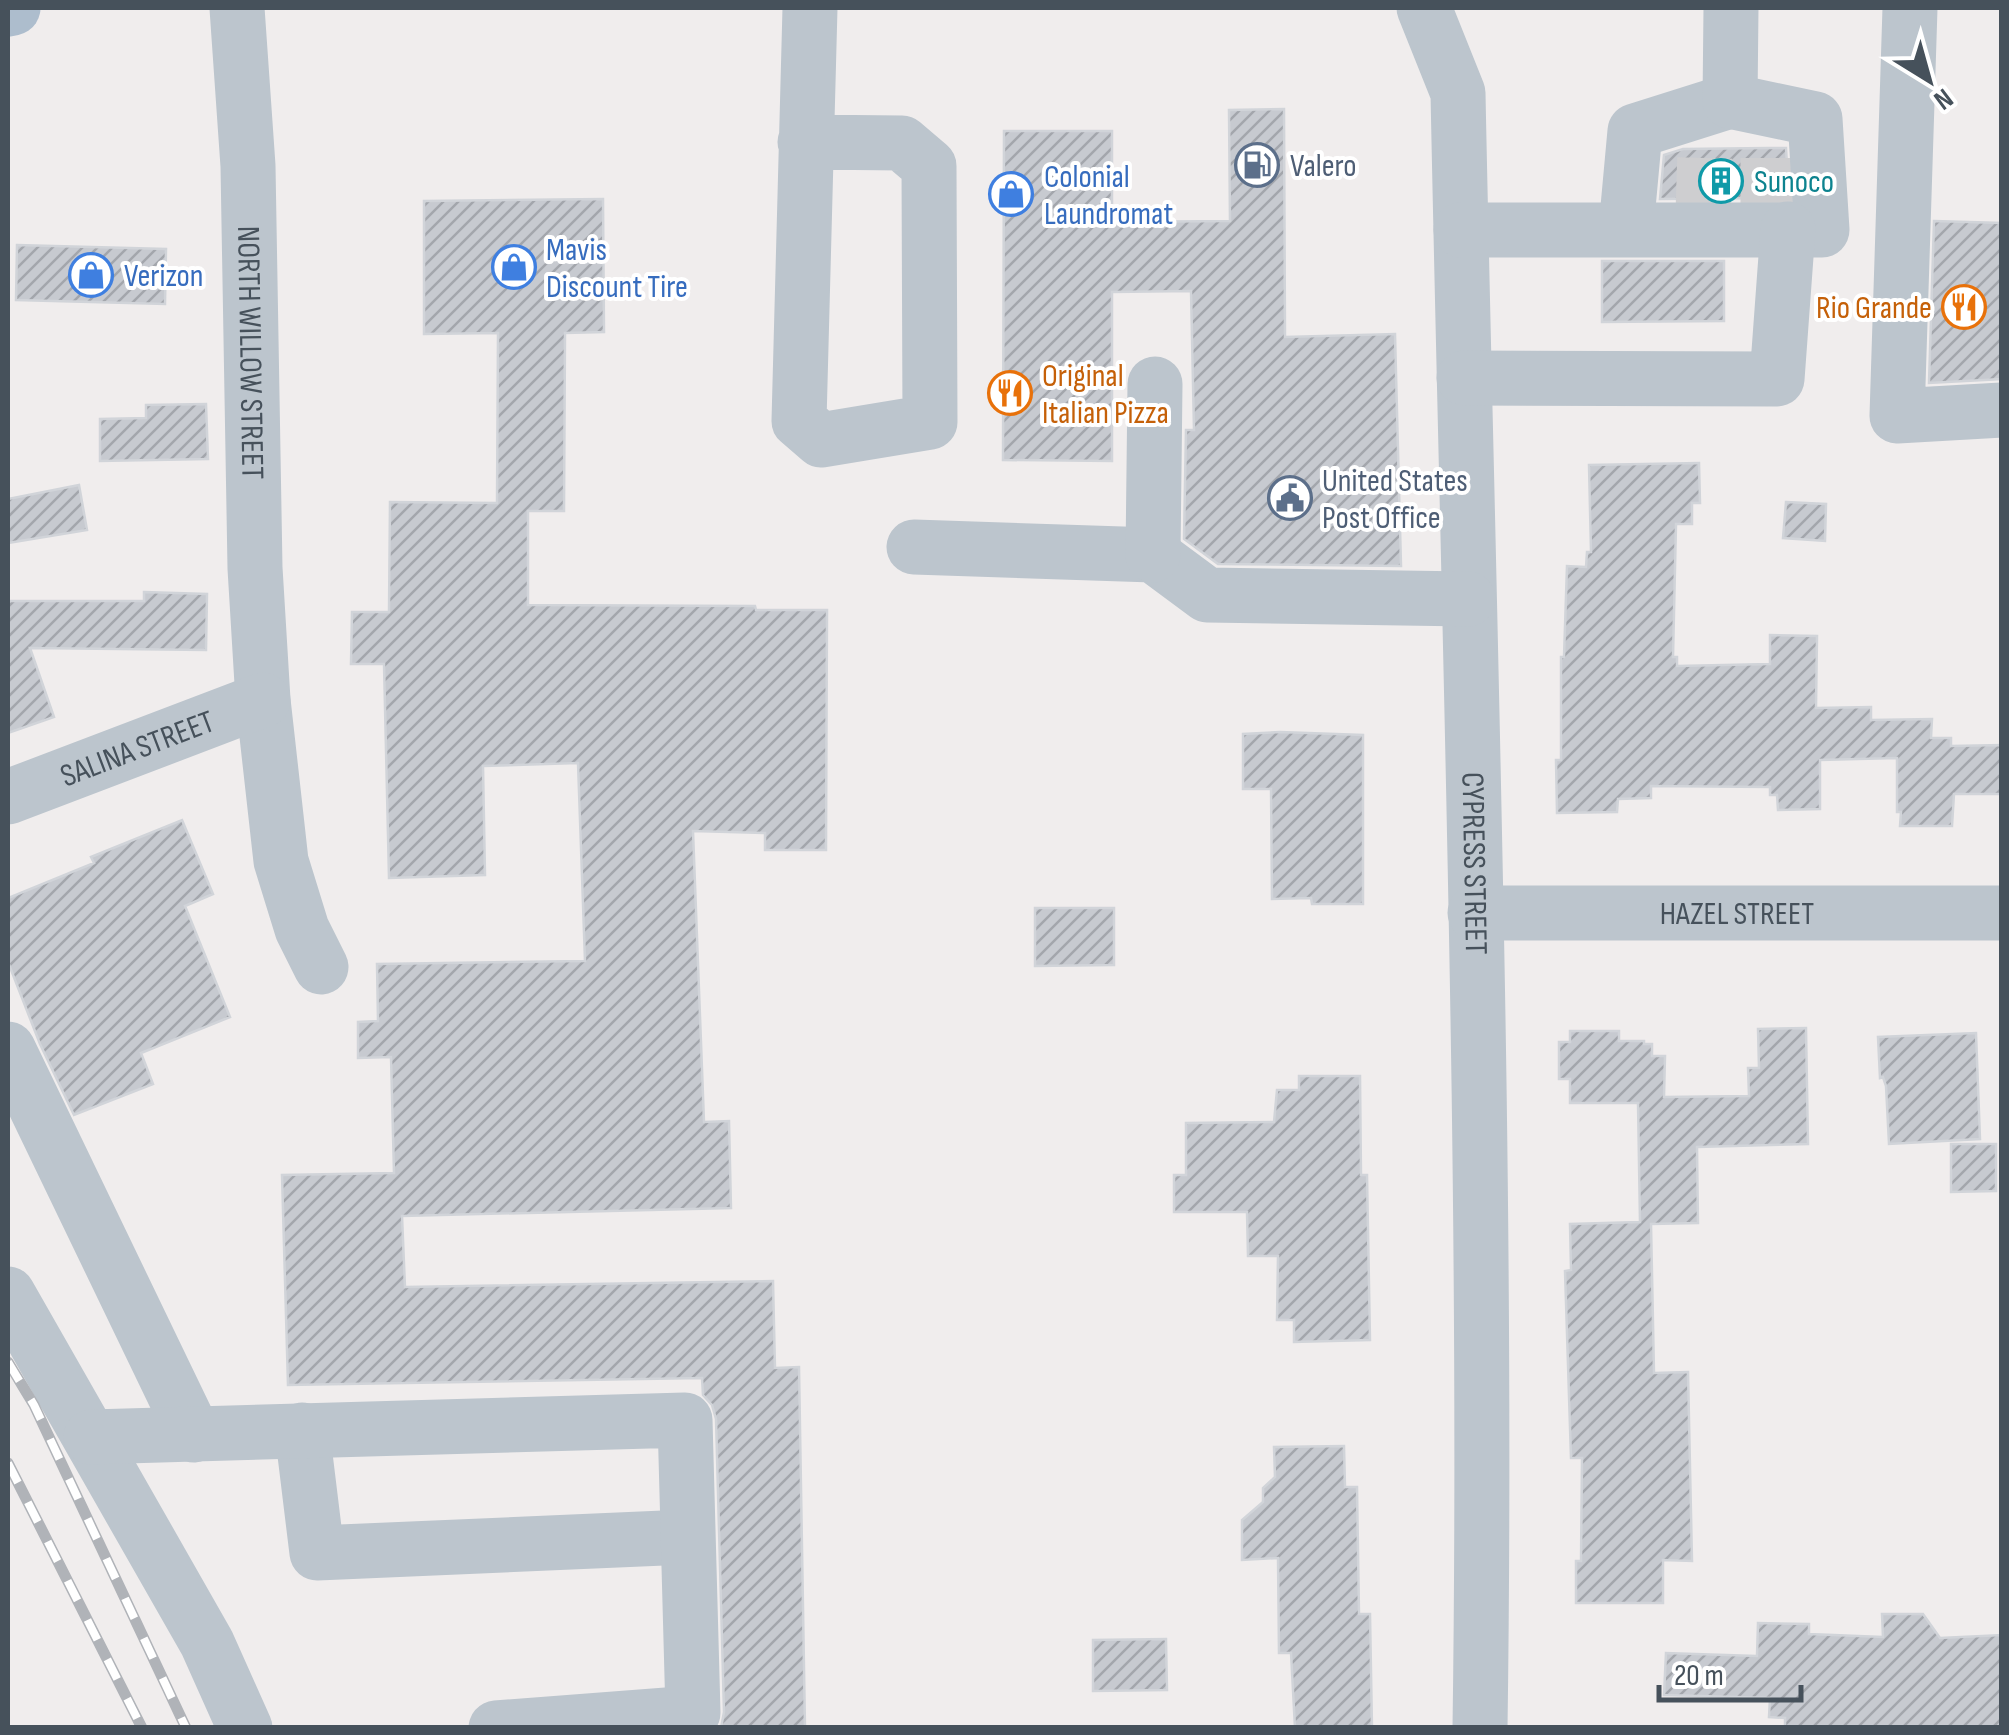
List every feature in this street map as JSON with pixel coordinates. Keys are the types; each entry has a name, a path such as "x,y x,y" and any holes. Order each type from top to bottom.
{"street":[{"name":"NORTH WILLOW STREET","path":"237,8 248,166 254,568 263,700 281,861 302,930 321,967"},
{"path":"806,142 902,143 929,166 930,422 822,440 799,421 806,142 810,8"},
{"name":"CYPRESS STREET","path":"1424,8 1458,94 1475,913 1483,1523 1480,1728"},
{"path":"1732,8 1736,123"},
{"path":"1910,8 1897,416 2002,410"},
{"path":"1461,230 1626,229 1703,221 1822,230 1815,118 1635,131 1626,229"},
{"path":"1464,378 1777,379 1774,224"},
{"path":"1153,554 1155,384"},
{"path":"914,547 1153,554 1207,595 1468,599"},
{"name":"SALINA STREET","path":"8,797 263,700"},
{"name":"HAZEL STREET","path":"1475,913 2002,913"},
{"path":"8,1049 194,1434"},
{"path":"8,1294 207,1643 245,1728"},
{"path":"91,1437 685,1420 693,1714 496,1728"},
{"path":"302,1430 317,1553 687,1537"}],"building":[{"path":"1284,109 1285,337 1395,334 1401,566 1218,564 1184,539 1186,430 1194,430 1191,291 1112,292 1112,461 1003,460 1004,131 1112,131 1112,222 1230,221 1229,110"},
{"path":"1786,148 1789,198 1660,199 1664,155 1683,149"},
{"path":"603,199 604,332 565,333 564,511 528,511 528,605 827,610 826,850 765,850 765,833 693,831 704,1122 729,1121 731,1208 402,1216 405,1287 773,1281 775,1368 799,1367 805,1728 721,1728 724,1712 716,1419 712,1405 703,1395 702,1378 288,1385 282,1175 394,1173 391,1057 358,1058 358,1022 378,1021 377,964 585,961 578,763 483,766 485,875 389,878 384,664 351,664 352,612 389,612 390,502 497,503 498,333 424,334 424,201"},
{"name":"Rio Grande","path":"1934,221 2002,223 2002,379 1929,383"},
{"name":"Verizon","path":"17,245 166,249 165,304 16,300"},
{"path":"1602,261 1724,261 1724,321 1602,322"},
{"path":"206,404 208,459 100,461 100,419 146,418 146,405"},
{"path":"1699,463 1700,503 1692,503 1692,524 1676,524 1673,657 1677,657 1677,666 1770,664 1770,635 1817,636 1816,708 1871,707 1871,720 1932,719 1931,738 1951,738 1951,746 2002,745 2002,794 1954,794 1952,826 1900,826 1897,758 1820,760 1820,809 1778,810 1777,795 1770,795 1770,787 1651,786 1651,798 1618,799 1617,812 1557,813 1556,760 1561,760 1561,657 1567,566 1586,567 1587,552 1591,552 1589,465"},
{"path":"79,485 87,530 8,543 8,499"},
{"path":"1786,502 1826,504 1825,541 1783,538"},
{"path":"144,592 207,594 206,650 30,648 54,717 8,733 8,601 144,601"},
{"path":"1243,734 1363,735 1363,904 1312,904 1311,898 1272,899 1271,789 1243,789"},
{"path":"182,820 213,894 185,906 230,1017 141,1053 153,1084 74,1115 40,1044 8,962 8,898 94,863 91,857"},
{"path":"1035,908 1114,908 1114,965 1035,966"},
{"path":"1806,1028 1808,1144 1697,1147 1698,1223 1651,1224 1654,1373 1688,1372 1692,1561 1663,1560 1663,1603 1576,1603 1576,1561 1581,1561 1582,1458 1571,1458 1565,1271 1571,1270 1570,1224 1640,1222 1638,1103 1570,1103 1570,1079 1559,1079 1559,1042 1570,1042 1570,1031 1619,1031 1619,1041 1644,1041 1652,1044 1652,1056 1665,1056 1664,1097 1749,1096 1748,1068 1759,1068 1758,1029"},
{"path":"1976,1033 1980,1139 1889,1144 1878,1037"},
{"path":"1299,1076 1360,1076 1361,1175 1367,1175 1370,1340 1294,1342 1294,1320 1277,1320 1278,1256 1248,1256 1247,1212 1174,1212 1174,1175 1186,1175 1186,1123 1274,1122 1277,1090 1299,1090"},
{"path":"1951,1144 1996,1144 1996,1191 1951,1192"},
{"path":"1344,1446 1345,1487 1357,1487 1359,1614 1370,1614 1372,1728 1295,1728 1291,1653 1279,1653 1278,1558 1242,1560 1242,1520 1263,1502 1263,1488 1275,1477 1274,1447"},
{"path":"1882,1614 1923,1614 1940,1638 2002,1635 2002,1728 1785,1728 1785,1718 1769,1717 1770,1698 1664,1695 1666,1653 1757,1656 1758,1623 1809,1624 1809,1634 1883,1637"},
{"path":"1166,1639 1167,1690 1093,1691 1093,1640"}],"tunnel":[{"path":"1703,213 1705,148"},
{"path":"1768,148 1768,213"}],"railway":[{"path":"8,1362 34,1405 186,1728"},
{"path":"8,1463 142,1728"}],"place":[{"name":"Valero","path":"1257,165"},
{"name":"Sunoco","path":"1721,181"},
{"name":"Colonial Laundromat","path":"1011,194"},
{"name":"Mavis Discount Tire","path":"514,267"},
{"name":"Verizon","path":"91,275"},
{"name":"Rio Grande","path":"1964,307"},
{"name":"Original Italian Pizza","path":"1010,393"},
{"name":"United States Post Office","path":"1290,498"}]}
